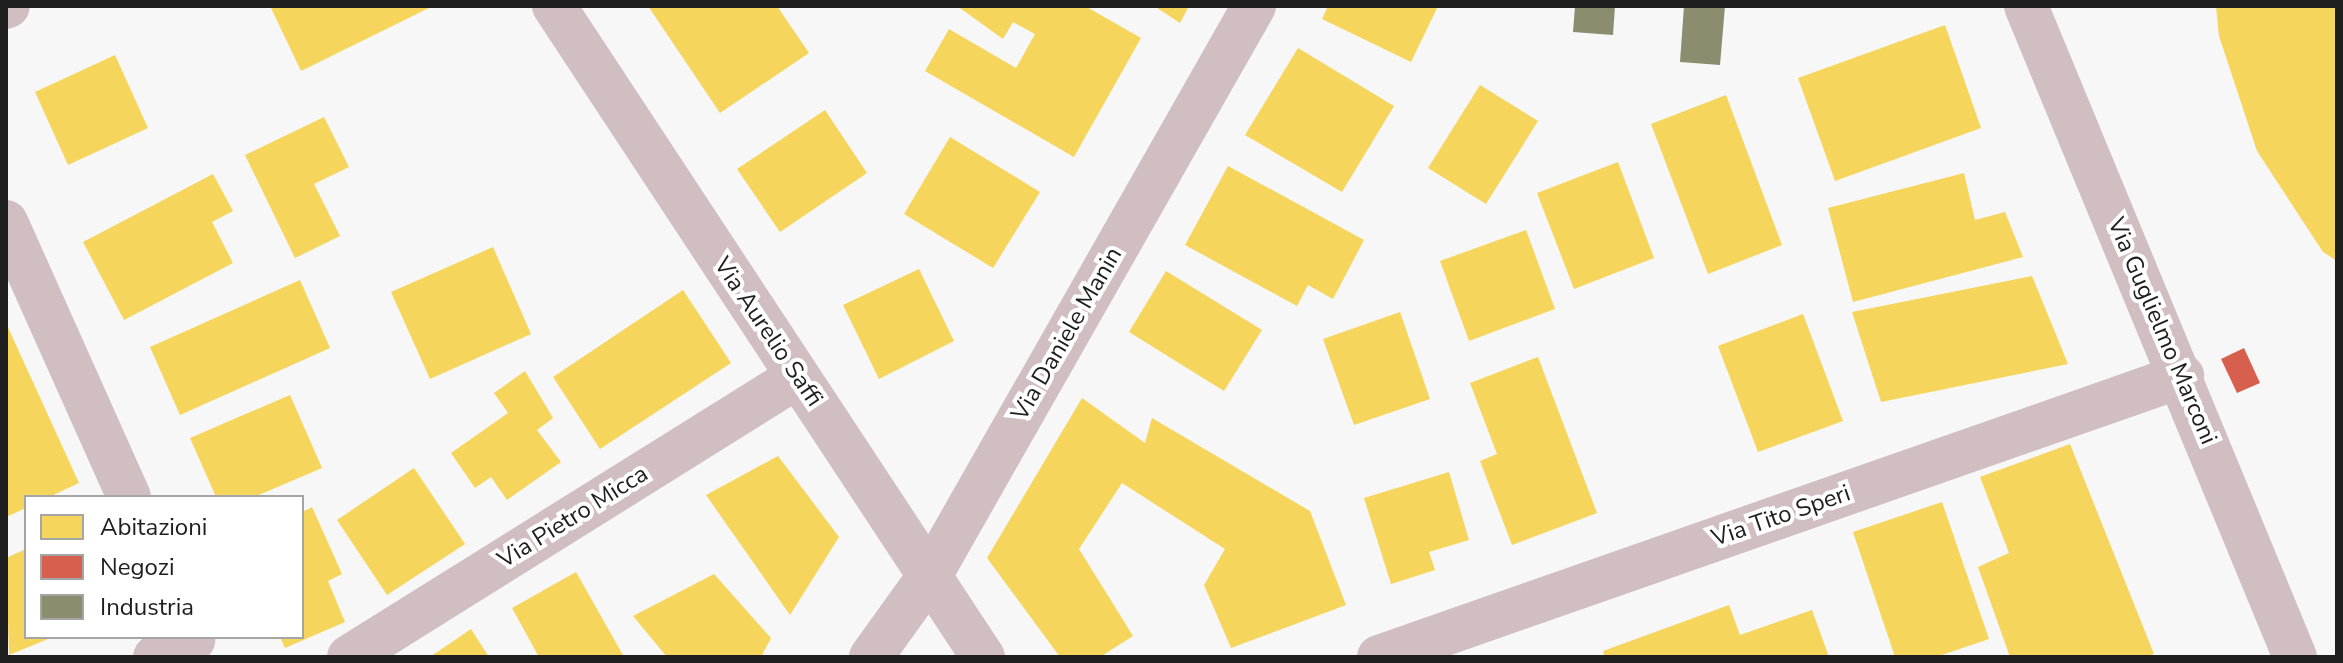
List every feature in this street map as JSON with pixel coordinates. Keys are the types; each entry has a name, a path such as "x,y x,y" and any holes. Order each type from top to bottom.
{"street":[{"name":"Via Aurelio Saffi","path":"554,6 797,377 932,572 983,657"},
{"name":"Via Daniele Manin","path":"871,657 932,572 1254,6"},
{"name":"Via Guglielmo Marconi","path":"2026,6 2182,376 2295,657"},
{"path":"6,222 128,495"},
{"name":"Via Tito Speri","path":"1379,657 2182,376"},
{"name":"Via Pietro Micca","path":"349,657 797,377"}],"building: Abitazioni":[{"path":"270,6 433,6 301,71"},
{"path":"648,6 777,6 809,53 720,113"},
{"path":"957,6 1085,6 1141,38 1074,157 925,71 949,29 1016,68 1035,34 1013,22 1003,39"},
{"path":"1154,6 1189,6 1180,23"},
{"path":"1328,6 1438,6 1411,62 1322,19"},
{"path":"2216,6 2337,6 2337,261 2323,252 2257,151 2219,36"},
{"path":"1945,25 1981,128 1835,181 1798,78"},
{"path":"1298,48 1394,106 1342,192 1245,135"},
{"path":"115,55 148,128 68,165 35,92"},
{"path":"1480,85 1538,121 1486,204 1428,168"},
{"path":"1726,95 1782,245 1708,274 1651,124"},
{"path":"825,110 867,173 780,232 737,169"},
{"path":"324,117 349,167 314,184 340,236 295,258 245,155"},
{"path":"950,137 1040,192 993,268 904,214"},
{"path":"1618,162 1654,258 1574,289 1537,193"},
{"path":"1228,166 1364,240 1333,299 1308,285 1297,306 1185,245"},
{"path":"1964,173 1975,220 2005,212 2023,257 1853,302 1828,208"},
{"path":"213,174 233,211 212,222 233,263 124,320 83,242"},
{"path":"1526,230 1555,309 1469,341 1440,261"},
{"path":"493,247 531,334 430,379 391,292"},
{"path":"919,269 954,341 879,379 843,305"},
{"path":"1166,271 1262,330 1224,391 1129,332"},
{"path":"2032,276 2068,364 1881,402 1852,312"},
{"path":"300,280 330,348 180,415 150,347"},
{"path":"683,290 731,363 600,449 553,377"},
{"path":"1400,312 1430,399 1354,425 1323,339"},
{"path":"1803,314 1843,421 1758,452 1718,346"},
{"path":"6,323 79,483 53,495 24,495 24,509 6,517"},
{"path":"1538,357 1597,513 1512,545 1480,461 1497,454 1470,383"},
{"path":"525,371 553,418 537,430 561,462 507,500 491,477 475,488 451,453 508,413 494,393"},
{"path":"290,395 322,468 259,495 215,495 190,438"},
{"path":"1082,398 1145,443 1152,418 1310,511 1346,605 1231,648 1204,585 1225,549 1122,483 1079,549 1133,636 1100,657 1060,657 987,558"},
{"path":"2070,444 2154,654 2145,657 2010,657 1978,567 2009,553 1980,477"},
{"path":"778,456 839,537 790,615 706,495"},
{"path":"414,468 465,544 387,595 337,520"},
{"path":"1449,472 1469,540 1429,552 1435,570 1391,584 1364,498"},
{"path":"1942,502 1989,639 1936,657 1895,657 1853,532"},
{"path":"312,507 342,574 328,581 345,622 285,648 281,639 304,639 304,511"},
{"path":"24,550 24,639 48,639 9,655 6,558"},
{"path":"576,572 624,657 539,657 512,608"},
{"path":"714,574 771,638 761,657 667,657 633,616"},
{"path":"1729,605 1740,635 1812,610 1829,657 1605,657 1603,651"},
{"path":"471,629 489,657 430,657"}],"building: Negozi":[{"path":"2244,348 2260,383 2237,393 2221,359"}],"building: Industria":[{"path":"1575,6 1615,6 1613,35 1573,32"},
{"path":"1684,6 1725,6 1720,65 1680,62"}]}
